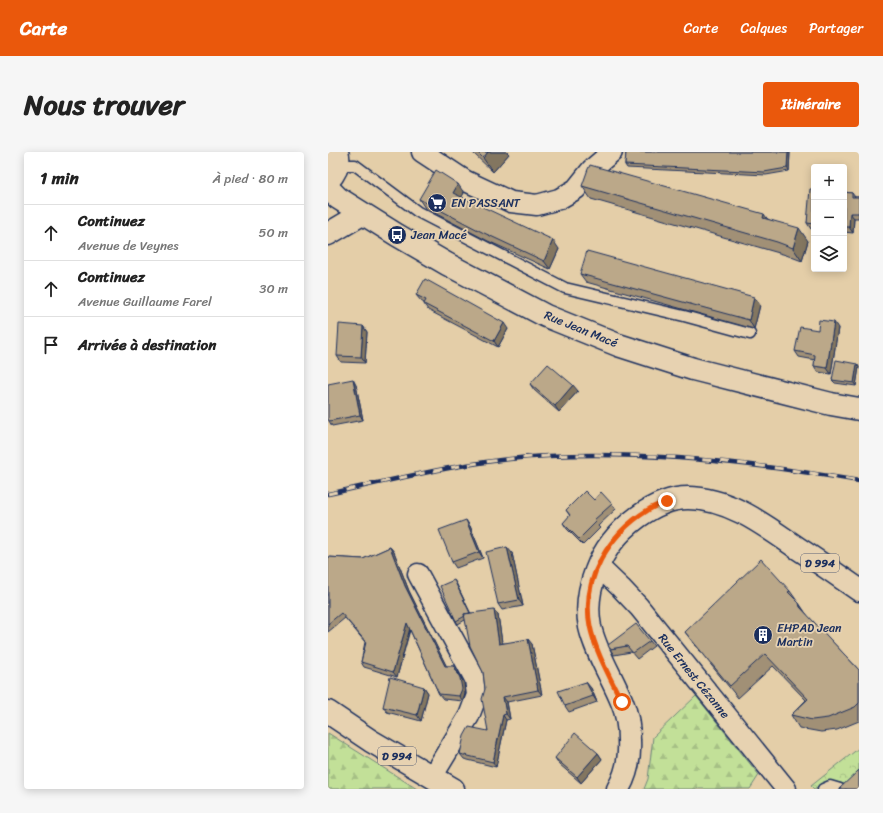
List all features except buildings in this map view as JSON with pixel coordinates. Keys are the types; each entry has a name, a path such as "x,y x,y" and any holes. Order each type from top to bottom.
{"main road":[{"name":"Rue Jean Macé","path":"328,188 338,198 362,214 447,264 546,316 618,345 693,369 831,404 859,409"},
{"path":"328,234 362,214"},
{"name":"D 994","path":"618,789 625,778 630,753 628,724 622,702 596,646 590,626 588,605 590,585 598,566 614,539 630,523 648,510 667,501 688,498 709,500 731,508 751,518 859,590"},
{"name":"D 994","path":"328,706 335,717 371,741 453,789"}],"street":[{"path":"422,152 466,181 511,202 537,204 559,199 576,189 592,169 612,152"},
{"name":"Rue Ernest Cézanne","path":"598,566 639,607 783,784"},
{"path":"418,574 475,679 477,695 469,716 432,777"}],"lane":[{"path":"334,166 355,165 418,212 565,288 684,316 750,334"},
{"path":"823,789 830,786 840,789"}],"green space":[{"path":"696,696 759,775 750,789 644,789 648,779 653,737"},
{"path":"328,733 417,789 328,789"},
{"path":"859,748 859,786 832,782 814,789 811,786"}],"railway":[{"path":"328,494 465,465 521,458 588,455 627,455 705,460 782,469 859,481"}],"place":[{"name":"EN PASSANT","path":"437,203"},
{"name":"Jean Macé","path":"397,235"},
{"name":"EHPAD Jean Martin","path":"763,635"}],"route":[{"path":"622,702 596,646 590,626 588,605 590,585 605,552 614,539 630,523 648,510 667,501"}]}
